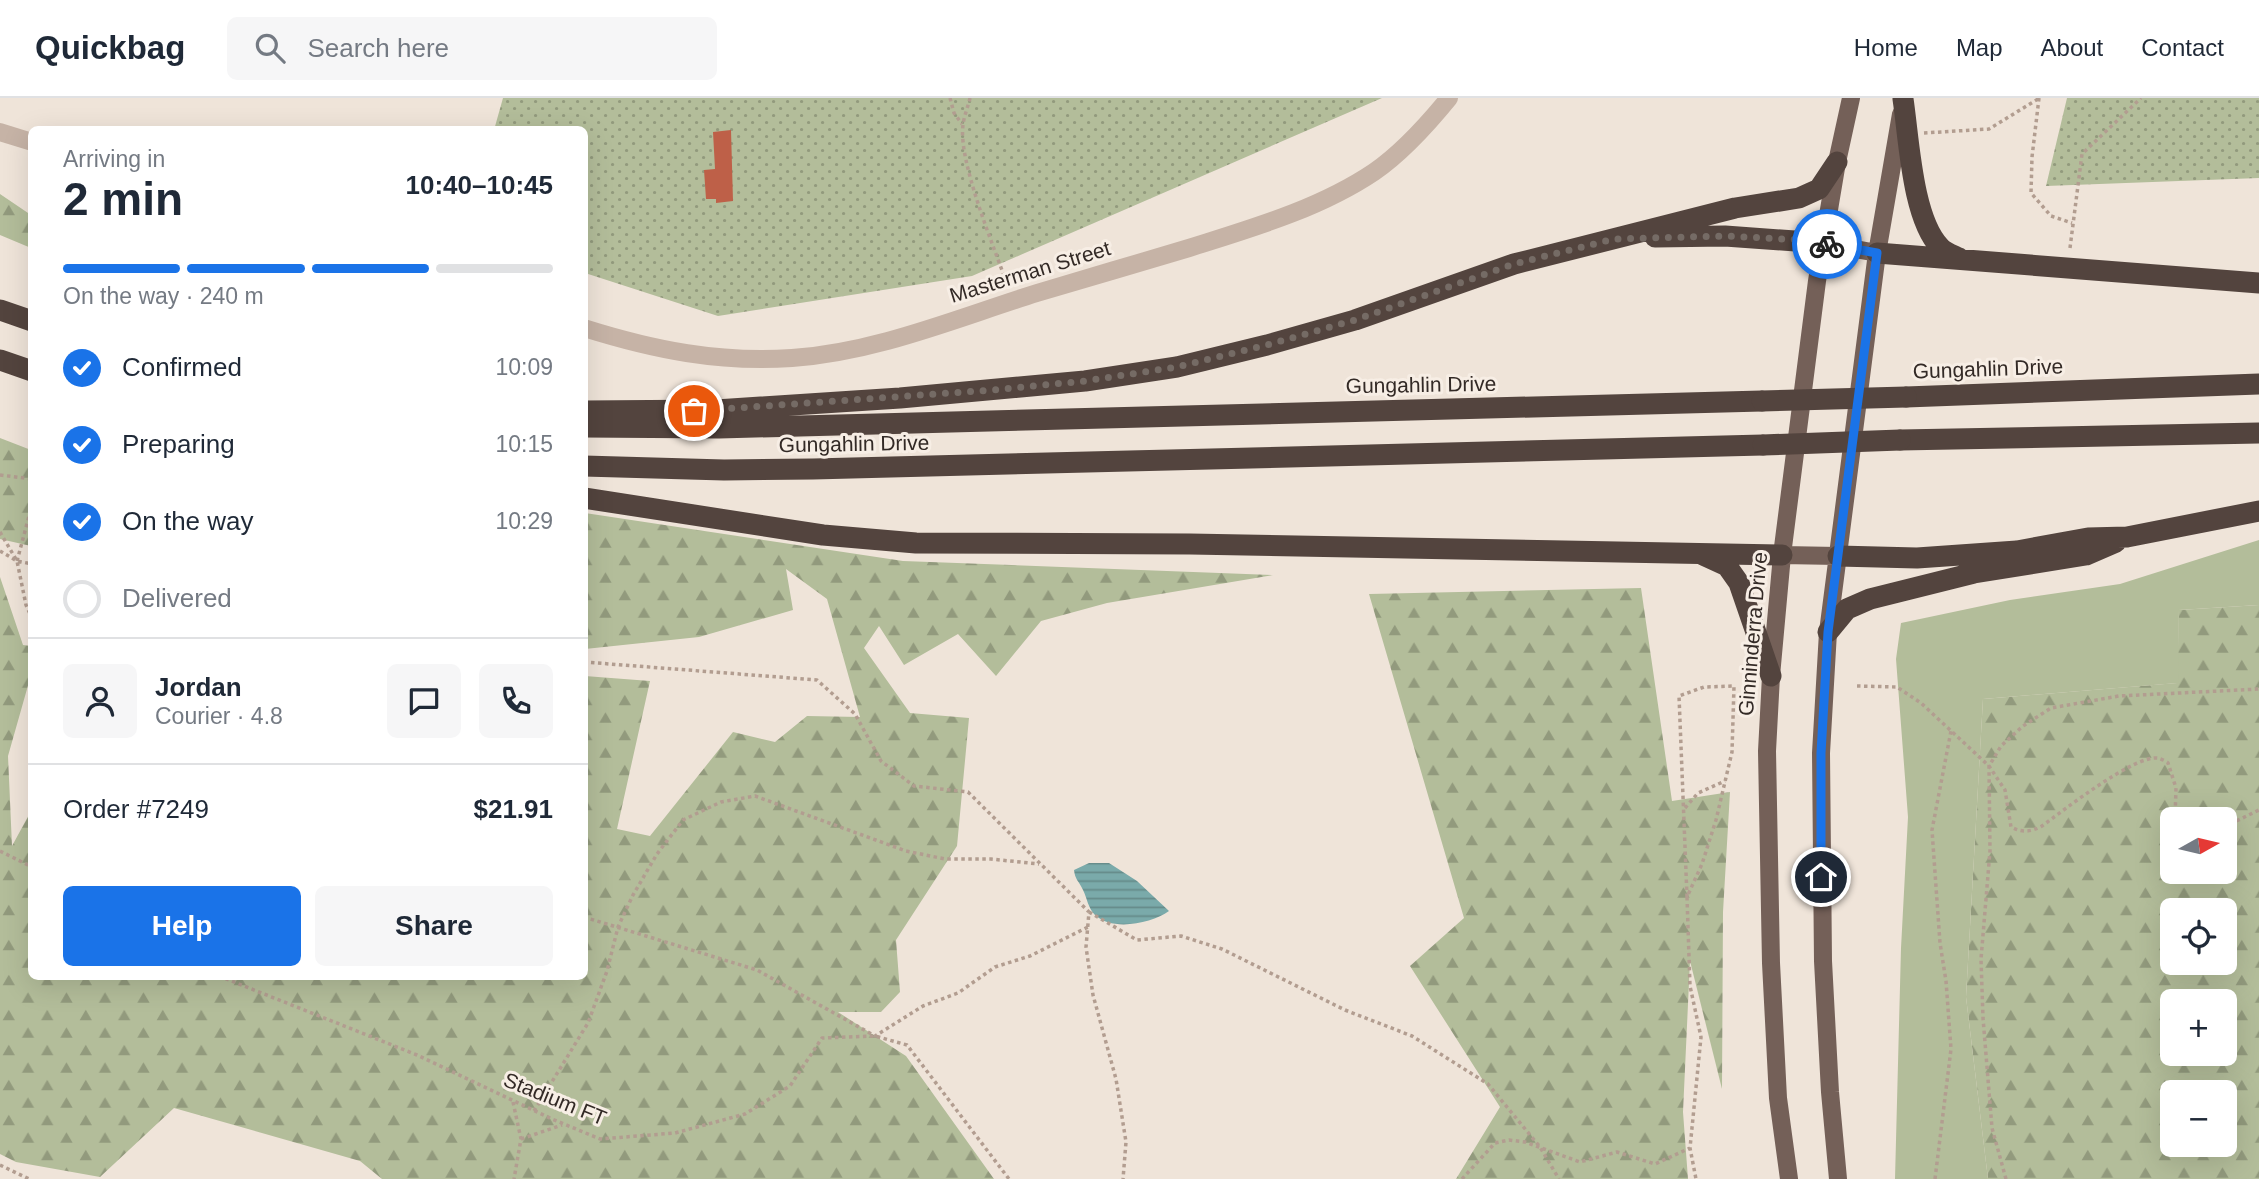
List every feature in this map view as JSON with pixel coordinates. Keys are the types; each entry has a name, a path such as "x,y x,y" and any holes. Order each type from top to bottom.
{"highway":[{"path":"1904,99 1913,181 1928,230 1940,249 1965,261"},
{"path":"588,411 716,410 900,398 1085,381 1177,367 1355,320 1514,264 1735,208 1799,198 1819,189 1837,162"},
{"path":"1614,239 1725,236 1823,243"},
{"path":"1877,253 2259,283"},
{"path":"0,310 28,320"},
{"path":"0,360 28,370"},
{"name":"Gungahlin Drive","path":"588,427 719,428 1906,397 2259,384"},
{"name":"Gungahlin Drive","path":"588,466 813,470 1900,440 2259,433"},
{"path":"588,499 823,535 916,543 1177,544 1782,555"},
{"path":"1838,556 1959,557 2017,551 2088,538 2127,537 2259,511"},
{"path":"1828,632 1847,609 1870,599 1974,573 2086,555 2127,537"},
{"path":"1699,553 1727,566 1739,583 1771,676"}],"main road":[{"name":"Ginninderra Drive","path":"1789,1179 1778,1098 1771,962 1767,751 1771,676 1782,555 1823,243 1837,162 1852,98"},
{"path":"1838,1179 1823,961 1821,753 1828,632 1877,253 1904,99"},
{"path":"1823,243 1877,253"},
{"path":"1782,555 1838,556"}],"street":[{"name":"Masterman Street","path":"588,329 630,343 692,356 739,359 793,358 871,346 1013,300 1244,231 1307,208 1374,171 1426,126 1449,98"},
{"path":"0,132 28,141"}],"path":[{"path":"950,98 954,113 962,126"},
{"path":"970,98 962,126 966,158 1013,300"},
{"path":"2069,268 2072,223 2082,154 2141,98"},
{"path":"2038,99 2031,193 2051,216 2072,223"},
{"path":"1909,135 1938,130 1989,129 2038,99"},
{"path":"0,475 28,478"},
{"path":"17,561 28,520"},
{"path":"0,532 17,561 28,610"},
{"path":"0,551 17,561 28,563"},
{"path":"588,662 817,680 855,713 881,761 914,786 968,792 1088,912 1137,940 1181,936 1222,949 1345,1010 1412,1036 1488,1084 1540,1147 1559,1179"},
{"path":"1687,897 1702,864 1732,752 1734,686 1704,687 1679,696 1690,986 1701,1037 1689,1148 1696,1179"},
{"path":"1857,686 1897,687 1921,702 1989,766 2005,790 2011,827 2020,832 2042,826 2141,761 2159,758 2168,762 2176,788 2175,807"},
{"path":"2006,1179 1992,1128 1983,1018 1981,959 1990,851 1989,766 2001,746 2051,708 2119,696 2259,690"},
{"path":"1935,1179 1951,1049 1940,943 1933,830 1951,731"},
{"path":"1684,810 1698,793 1725,781"},
{"path":"534,1111 588,1023 607,971 618,927 657,854 683,820 721,802 754,796 906,852 945,859 991,859 1039,864"},
{"path":"2237,821 2259,810"},
{"path":"0,851 28,865"},
{"path":"1088,912 1086,947 1093,995 1116,1079 1126,1142 1123,1179"},
{"path":"588,918 757,970 875,1036 923,1006 958,993 995,967 1030,956 1087,927"},
{"name":"Stadium FT","path":"229,980 417,1055 600,1139 675,1133 745,1114 790,1086 822,1038 875,1036 907,1045 1009,1179"},
{"path":"513,1100 521,1139 514,1179"},
{"path":"521,1139 564,1124"},
{"path":"1462,1179 1495,1143 1509,1140 1540,1147 1580,1162 1617,1152 1655,1164 1689,1148"},
{"path":"0,1165 29,1179"}],"green space":[{"path":"503,98 1382,98 972,276 718,316 588,274 588,126 495,126"},
{"path":"2067,98 2259,98 2259,178 2046,186"},
{"path":"0,194 28,213 28,247 0,235"},
{"path":"0,438 28,449 28,545 0,539"},
{"path":"588,513 903,561 1273,575 1107,603 1041,621 996,676 958,634 904,665 879,626 864,648 910,713 969,718 957,846 896,940 900,992 881,1012 838,1012 906,1056 994,1179 382,1179 360,1161 174,1108 100,1177 16,1162 0,1154 0,577 23,645 28,646 28,686 8,756 12,846 28,817 28,980 588,980 588,676 650,681 617,829 650,836 733,732 775,742 807,716 860,717 827,599 786,569 793,610 699,637 588,649"},
{"path":"2259,540 2259,605 2179,610 2178,683 1983,699 1966,997 1988,1179 1895,1179 1901,948 1908,817 1896,659 1901,623 2010,600 2120,584"},
{"path":"1641,588 1672,801 1730,792 1723,912 1722,1089 1690,961 1683,1112 1688,1179 1456,1179 1500,1107 1410,966 1464,918 1369,594"},
{"path":"2259,605 2259,1179 1988,1179 1966,997 1983,699 2177,683 2179,610"}],"water":[{"path":"1089,863 1109,863 1137,881 1169,911 1153,919 1132,924 1103,920 1091,909 1074,870"}],"building":[{"path":"731,130 733,201 716,203 716,199 706,199 704,170 715,169 713,132"}],"way so far":[{"path":"694,411 993,390 1085,381 1177,367 1355,320 1514,264 1614,239 1725,236 1803,240 1827,244"}],"route":[{"path":"1821,877 1821,753 1828,632 1877,253 1827,244"}]}
